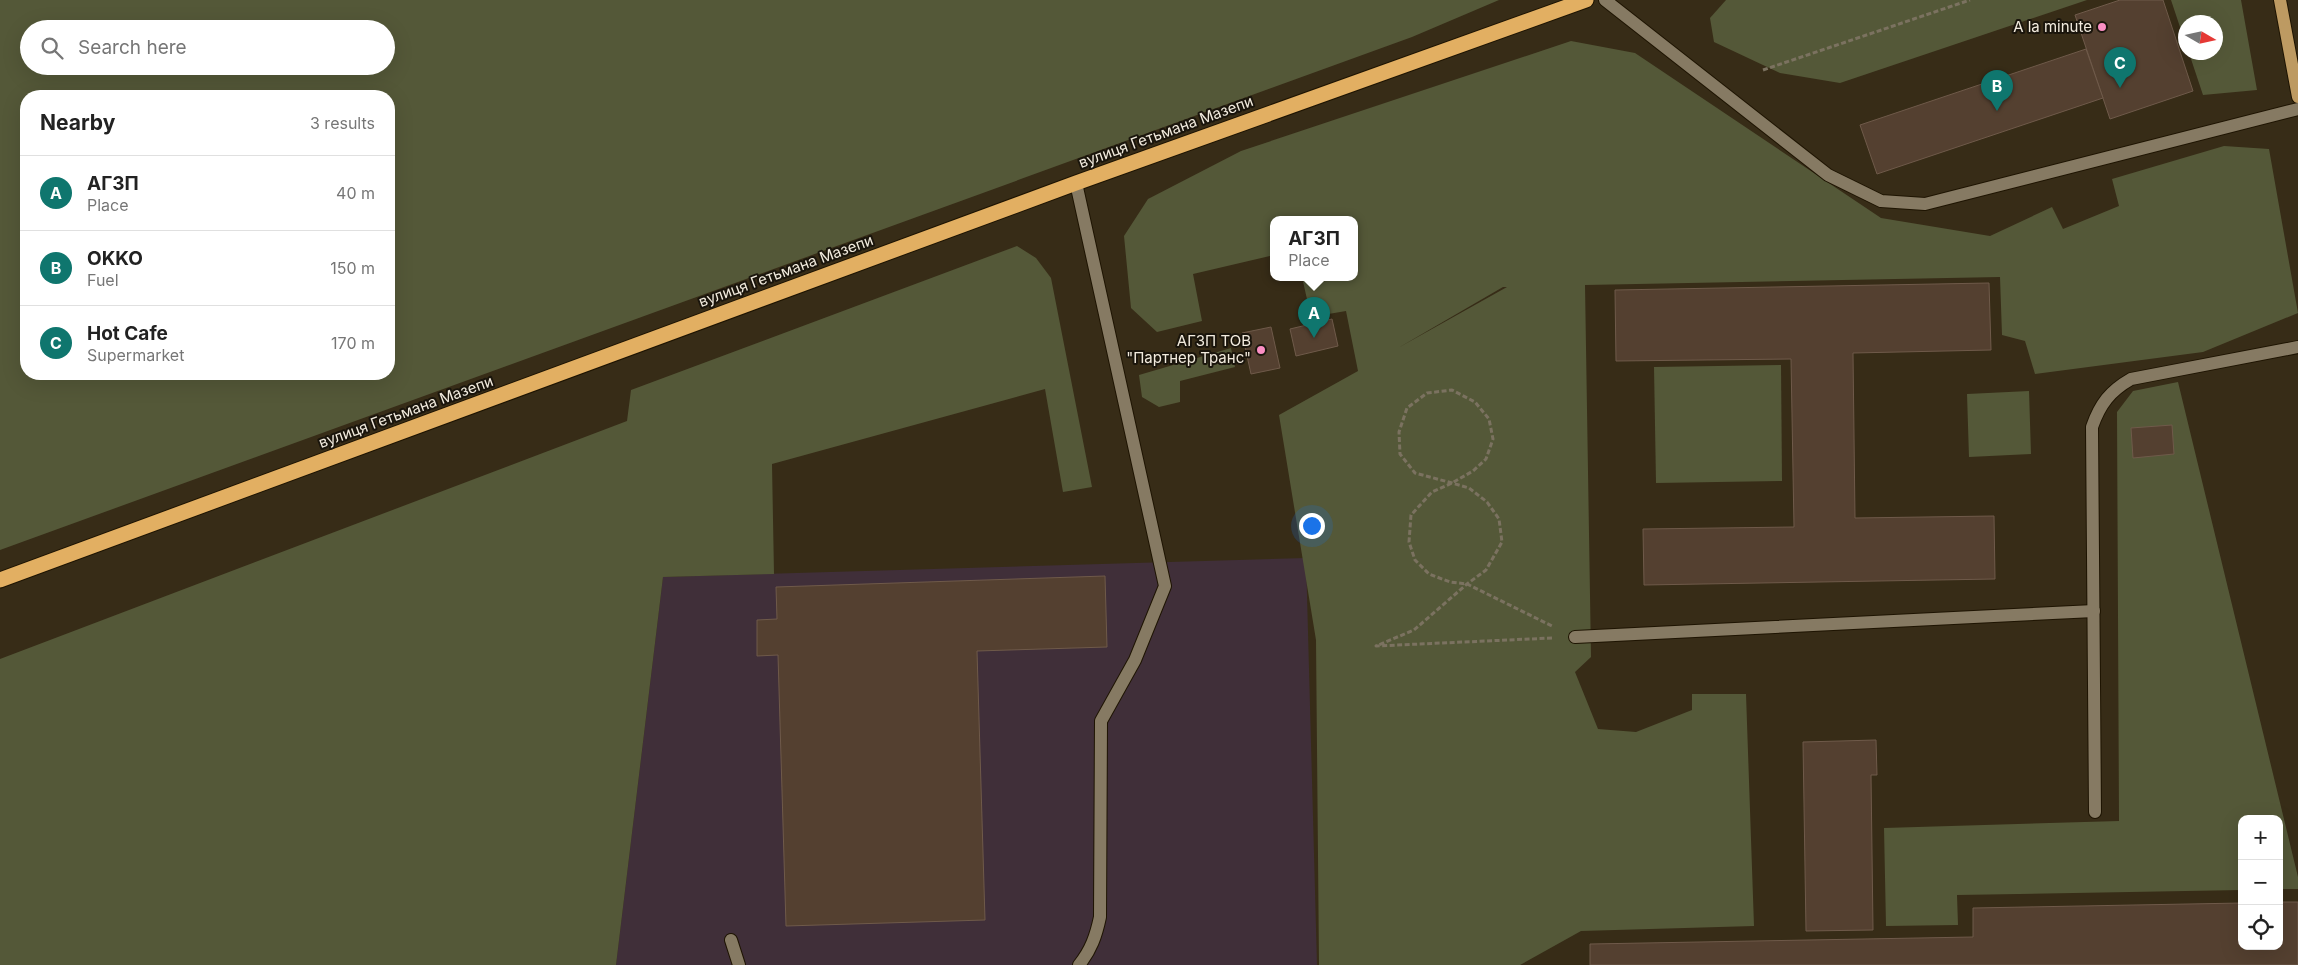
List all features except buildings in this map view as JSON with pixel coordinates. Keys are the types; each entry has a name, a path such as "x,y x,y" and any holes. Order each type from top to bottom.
{"highway":[{"name":"вулиця Гетьмана Мазепи","path":"0,580 1076,183 1586,0"}],"main road":[{"path":"2280,0 2298,97"}],"lane":[{"path":"1605,0 1828,175 1881,201 1925,204 2298,109"},
{"path":"1076,183 1164,586 1135,660 1101,721 1100,917 1097,934 1090,950 1079,965"},
{"path":"2095,812 2092,427 2097,412 2105,398 2117,387 2131,379 2298,347"},
{"path":"1575,637 2094,611"},
{"path":"731,940 739,965"}],"path":[{"path":"1763,70 1970,0"},
{"path":"1575,637 1376,646 1414,630 1467,584 1486,570 1502,542 1499,519 1487,502 1469,488 1452,483 1415,473 1400,454 1399,432 1407,408 1427,393 1452,390 1475,402 1489,419 1493,439 1486,459 1473,471 1452,483 1432,492 1411,516 1409,542 1414,560 1429,574 1450,582 1467,584 1575,637"}],"shaded area":[{"path":"1306,558 1317,965 616,965 663,577"}],"green space":[{"path":"0,0 1499,0 1412,37 0,550"},
{"path":"1726,0 2087,0 1840,83 1780,73 1714,42 1710,18"},
{"path":"2171,0 2241,0 2257,90 2203,95 2191,60 2223,60 2223,15 2178,15 2178,21"},
{"path":"1571,41 1635,53 1881,218 1990,236 2052,207 2063,229 2119,206 2112,179 2224,146 2269,149 2298,313 2203,352 2035,374 2025,341 2002,335 2000,277 1585,285 1591,657 1575,672 1598,729 1636,732 1692,710 1692,694 1746,694 1754,926 1581,931 1520,965 1319,965 1316,640 1279,415 1358,371 1346,311 1311,317 1303,281 1358,281 1358,216 1270,216 1270,256 1193,274 1202,321 1157,332 1131,308 1124,236 1148,199 1241,151","holes":["1503,287 1507,287 1398,348"]},
{"path":"1017,246 1036,258 1051,278 1092,487 1063,492 1045,389 772,464 774,574 663,577 616,965 0,965 0,659 627,421 631,390"},
{"path":"1231,348 1235,367 1180,381 1180,402 1159,407 1142,397 1139,375"},
{"path":"1781,365 1782,481 1656,483 1654,367"},
{"path":"2178,382 2283,815 2238,815 2238,890 1957,895 1958,925 1886,926 1884,828 2119,821 2117,412 2133,391"},
{"path":"2029,391 2031,454 1969,457 1967,394"},
{"path":"2283,815 2298,877 2298,889 2283,889"}],"place":[{"name":"A la minute","path":"2102,27"},
{"name":"Hot Cafe","path":"2120,88"},
{"name":"OKKO","path":"1997,111"},
{"name":"АГЗП","path":"1314,338"},
{"name":"АГЗП ТОВ \"Партнер Транс\"","path":"1261,350"}]}
